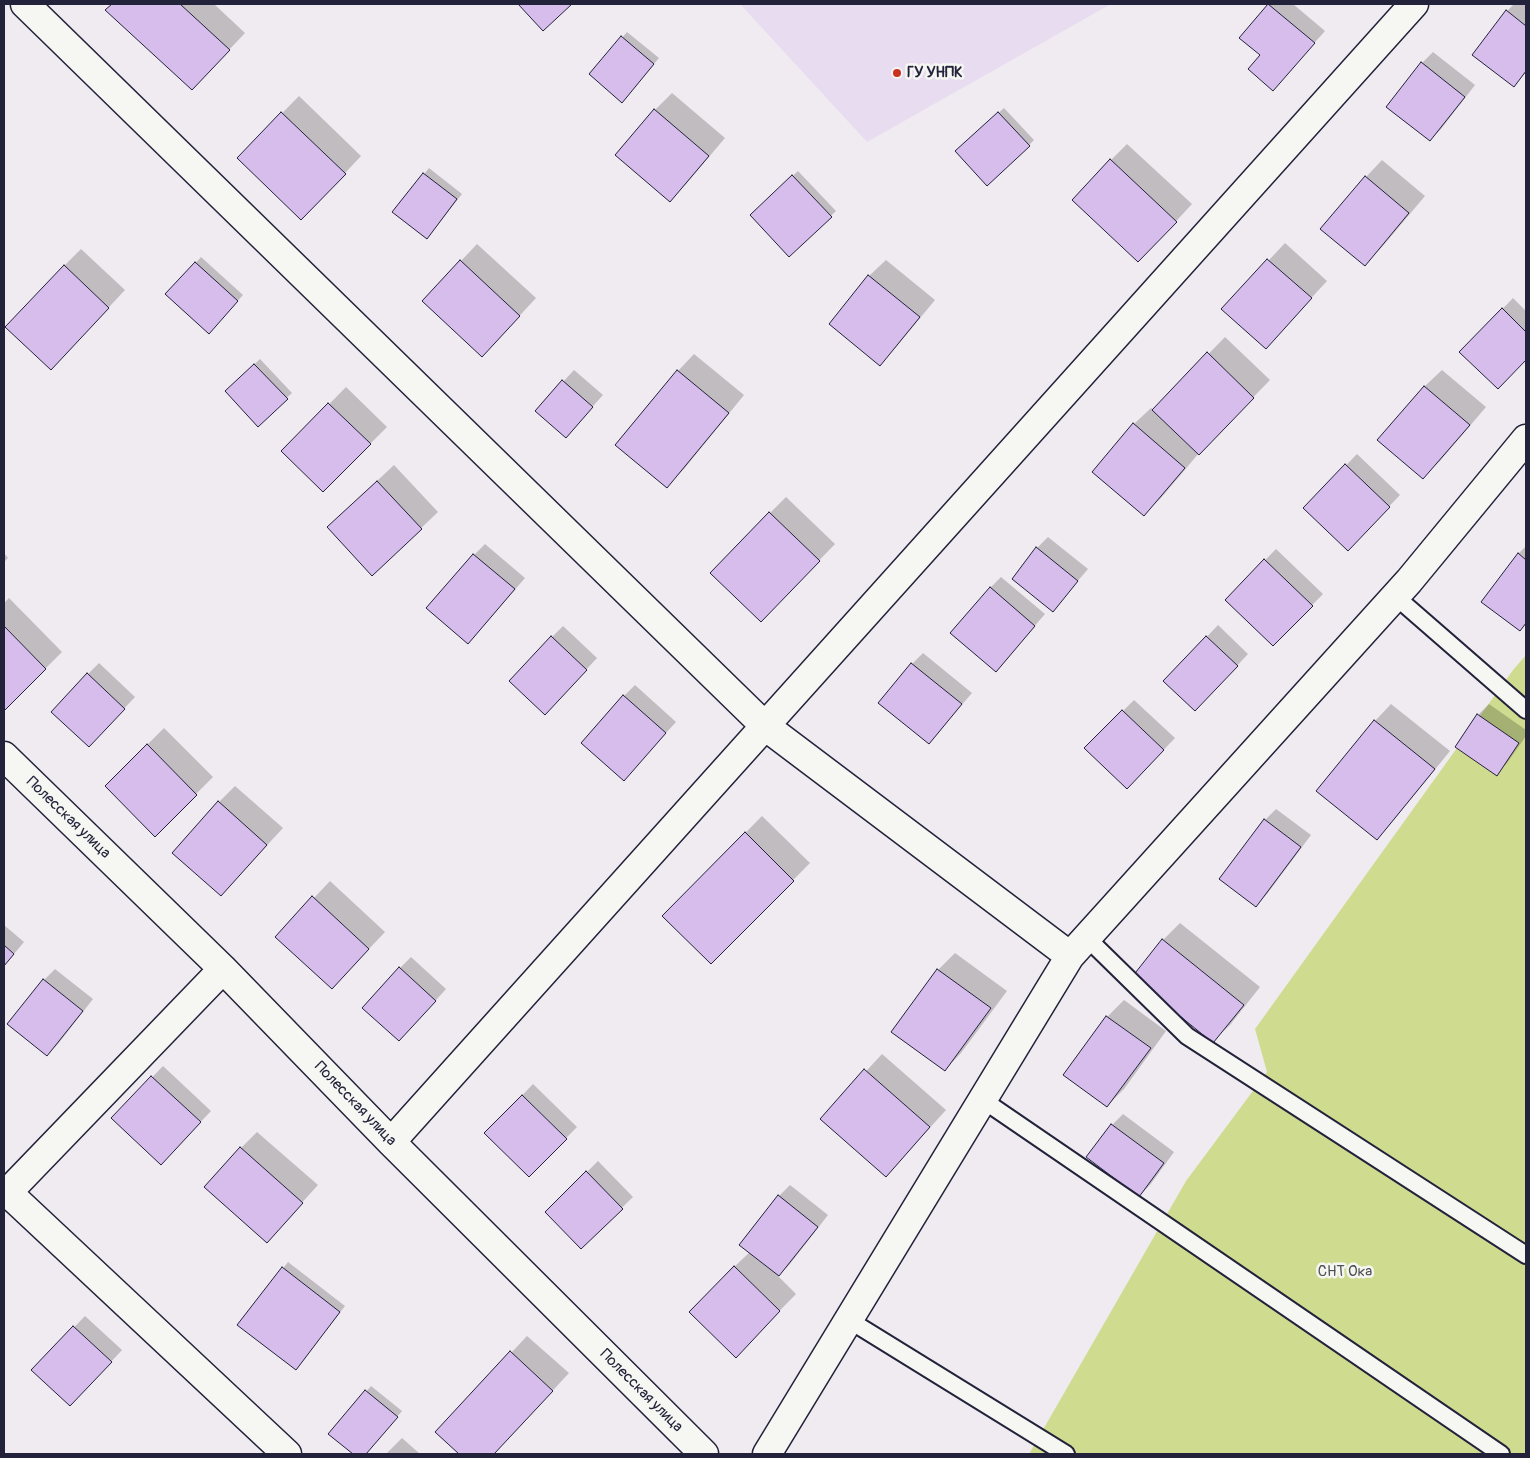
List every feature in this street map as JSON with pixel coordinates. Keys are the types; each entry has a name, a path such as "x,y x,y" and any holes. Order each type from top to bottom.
{"street":[{"path":"24,4 765,726 1079,947"},
{"path":"391,1142 1414,4"},
{"path":"766,1454 1079,947 1395,596 1526,439"},
{"name":"Полесская улица","path":"4,756 224,969 391,1142 704,1454"},
{"path":"224,969 6,1191 287,1454"}],"lane":[{"path":"1395,596 1526,710"},
{"path":"1079,947 1187,1036 1526,1255"},
{"path":"983,1100 1501,1454"},
{"path":"848,1320 1066,1454"}],"shaded area":[{"name":"ГУ УНПК","path":"740,4 1111,4 867,142"}],"green space":[{"name":"СНТ Ока","path":"1526,655 1526,1454 1029,1454 1186,1181 1267,1072 1255,1029 1513,670"}],"building":[{"path":"112,4 180,4 230,50 192,90 105,10"},
{"path":"518,4 572,4 543,31"},
{"path":"1268,4 1315,43 1273,91 1248,69 1260,55 1239,38"},
{"path":"1506,10 1526,26 1526,71 1514,87 1472,55"},
{"path":"621,36 654,64 622,103 589,74"},
{"path":"1421,62 1465,97 1430,141 1386,107"},
{"path":"654,109 709,156 670,202 615,155"},
{"path":"281,112 346,174 301,220 237,158"},
{"path":"998,112 1030,146 987,186 955,151"},
{"path":"1110,159 1177,222 1138,262 1072,200"},
{"path":"423,173 457,199 427,239 392,212"},
{"path":"792,175 832,217 789,257 750,215"},
{"path":"1365,176 1409,213 1365,266 1320,229"},
{"path":"1267,259 1312,298 1266,349 1221,309"},
{"path":"460,260 520,316 482,357 422,301"},
{"path":"195,262 238,301 209,334 165,294"},
{"path":"64,265 109,308 51,370 5,327"},
{"path":"868,275 920,317 880,366 829,324"},
{"path":"1502,308 1526,332 1526,360 1498,389 1459,352"},
{"path":"1207,352 1254,398 1199,455 1152,410"},
{"path":"254,364 288,399 258,427 225,391"},
{"path":"677,370 729,413 667,488 615,445"},
{"path":"562,380 593,407 566,438 535,411"},
{"path":"1424,386 1470,425 1423,479 1377,440"},
{"path":"328,403 371,444 323,492 281,451"},
{"path":"1133,423 1185,468 1144,516 1092,472"},
{"path":"1345,464 1390,507 1348,551 1303,508"},
{"path":"377,481 422,529 372,576 327,527"},
{"path":"769,512 820,561 761,622 710,573"},
{"path":"1036,547 1078,581 1053,612 1012,579"},
{"path":"1518,553 1526,560 1526,623 1520,631 1481,602"},
{"path":"473,554 515,589 468,644 426,608"},
{"path":"1264,559 1313,606 1273,646 1225,600"},
{"path":"990,587 1035,626 996,672 950,633"},
{"path":"4,626 46,669 4,711"},
{"path":"551,636 587,670 545,715 509,681"},
{"path":"1206,636 1238,666 1195,711 1163,681"},
{"path":"911,663 962,704 929,744 878,703"},
{"path":"87,673 125,709 89,747 51,712"},
{"path":"623,695 666,733 624,781 581,743"},
{"path":"1122,710 1164,750 1127,789 1084,748"},
{"path":"1477,714 1519,743 1497,776 1455,747"},
{"path":"1374,720 1435,769 1377,840 1316,791"},
{"path":"147,744 197,795 155,837 105,786"},
{"path":"218,801 267,845 221,896 172,853"},
{"path":"1264,819 1301,847 1256,907 1219,879"},
{"path":"745,832 794,881 711,964 662,916"},
{"path":"312,896 369,949 332,989 275,937"},
{"path":"1162,939 1244,1005 1213,1043 1132,977"},
{"path":"4,945 14,954 4,966"},
{"path":"399,967 436,1001 399,1041 362,1008"},
{"path":"937,969 991,1008 945,1071 891,1032"},
{"path":"43,979 83,1011 47,1056 7,1024"},
{"path":"1106,1016 1151,1048 1107,1107 1063,1075"},
{"path":"864,1069 930,1127 886,1177 820,1119"},
{"path":"151,1076 201,1122 161,1165 111,1118"},
{"path":"522,1095 567,1139 529,1177 484,1133"},
{"path":"1111,1124 1164,1163 1139,1197 1086,1157"},
{"path":"240,1147 303,1203 267,1243 204,1187"},
{"path":"586,1171 623,1209 581,1249 545,1212"},
{"path":"778,1195 818,1227 779,1276 739,1245"},
{"path":"734,1266 780,1311 736,1358 689,1312"},
{"path":"282,1267 340,1312 296,1370 237,1325"},
{"path":"73,1326 112,1362 70,1406 31,1370"},
{"path":"510,1351 553,1391 494,1454 459,1454 435,1432"},
{"path":"365,1390 398,1417 366,1454 353,1454 328,1434"}],"place":[{"name":"ГУ УНПК","path":"897,73"}]}
